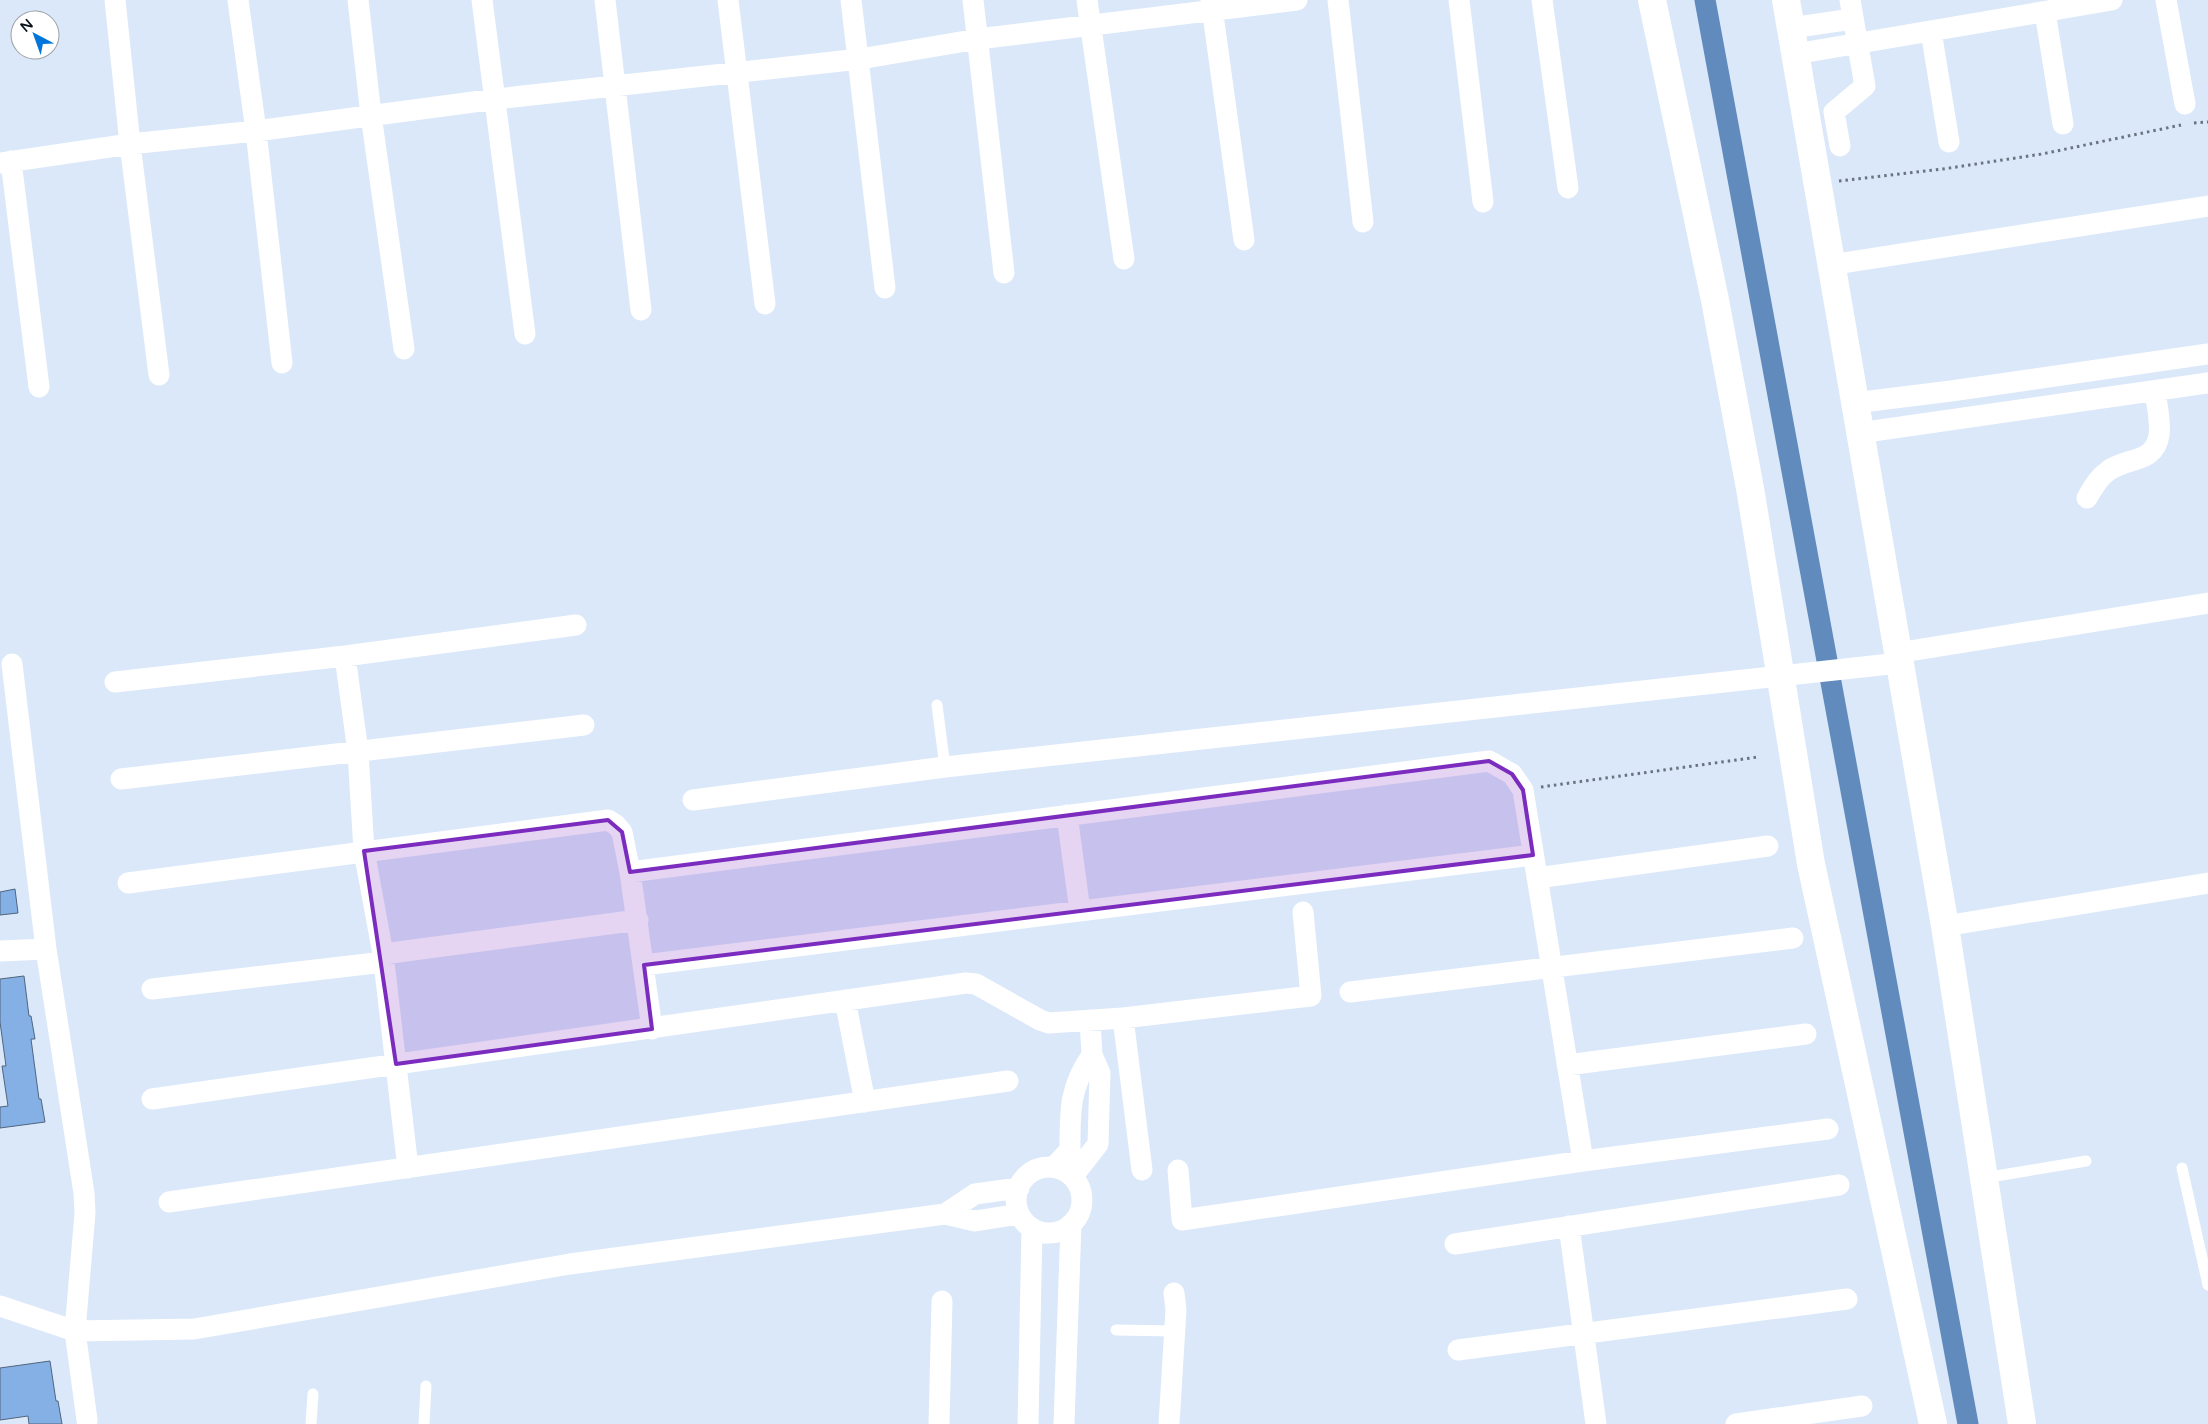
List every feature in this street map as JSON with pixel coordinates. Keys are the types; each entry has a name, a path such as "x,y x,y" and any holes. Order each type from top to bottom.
{"street":[{"path":"115,0 130,144 159,375"},
{"path":"238,0 256,131 282,363"},
{"path":"358,0 404,349"},
{"path":"482,0 525,334"},
{"path":"604,0 616,87 641,310"},
{"path":"728,0 765,304"},
{"path":"851,0 860,59 885,288"},
{"path":"973,0 1004,272"},
{"path":"1088,0 1124,259"},
{"path":"39,387 6,162 130,144 256,131 496,100 860,59 978,39 1091,26 1211,4 1297,0"},
{"path":"1338,0 1363,222"},
{"path":"1459,0 1482,202"},
{"path":"1542,0 1568,188"},
{"path":"1652,0 1715,300 1751,494 1789,676 1814,873 1933,1424"},
{"path":"1786,0 1860,433 1892,661 1946,926 2022,1424"},
{"path":"1793,41 1857,44 2112,0"},
{"path":"2166,0 2185,104"},
{"path":"1211,4 1244,240"},
{"path":"1793,41 1851,10 1865,86 1834,112 1840,146"},
{"path":"2045,12 2063,124"},
{"path":"1931,32 1949,142"},
{"path":"1830,265 2208,206"},
{"path":"1854,402 1960,390 2208,354"},
{"path":"1860,433 2208,383"},
{"path":"2087,498 2099,477 2107,471 2120,464 2146,457 2156,447 2160,434 2155,392"},
{"path":"693,800 945,767 1789,676 1892,661 2208,603"},
{"path":"115,682 346,656 576,625"},
{"path":"346,656 358,752 364,851 383,958 408,1168"},
{"path":"12,664 46,949 84,1193 85,1213 75,1331 87,1420"},
{"path":"121,780 584,725"},
{"path":"630,872 1489,761 1512,774 1523,790 1582,1161"},
{"path":"1067,816 1080,911"},
{"path":"128,883 608,820 622,832 638,920 652,1029"},
{"path":"1537,878 1768,846"},
{"path":"644,965 1533,855"},
{"path":"1946,926 2208,882"},
{"path":"152,1099 966,983 976,984 1040,1020 1050,1023 1124,1018 1311,996 1303,912"},
{"path":"152,989 383,958 638,920"},
{"path":"1350,992 1793,938"},
{"path":"0,950 46,949"},
{"path":"845,1000 865,1102"},
{"path":"1124,1018 1142,1170"},
{"path":"1073,1176 1098,1144 1100,1073 1092,1055 1090,1020"},
{"path":"1567,1065 1806,1034"},
{"path":"1054,1167 1070,1150 1070,1109 1079,1074 1092,1055"},
{"path":"169,1202 1008,1081"},
{"path":"1178,1170 1182,1220 1582,1161 1828,1129"},
{"path":"0,1306 75,1331 194,1329 570,1264 945,1214 975,1221 1026,1221 1050,1233 1062,1230 1071,1224 1079,1215 1082,1204 1079,1185 1073,1176 1064,1170 1054,1167 1042,1167 1030,1173 1022,1181 1019,1188 1017,1204 1026,1221 1028,1424"},
{"path":"1455,1244 1839,1185"},
{"path":"945,1214 975,1194 1019,1188"},
{"path":"1064,1424 1071,1224"},
{"path":"1569,1226 1596,1424"},
{"path":"1169,1424 1176,1331 1174,1293"},
{"path":"1458,1350 1847,1299"},
{"path":"940,1424 942,1301"},
{"path":"1736,1424 1862,1406"}],"lane":[{"path":"937,705 945,767"},
{"path":"1984,1178 2086,1161"},
{"path":"2182,1168 2208,1285"},
{"path":"1116,1330 1176,1331"},
{"path":"424,1424 426,1386"},
{"path":"312,1424 313,1394"}],"path":[{"path":"1816,184 1943,169 2042,154 2185,124 2208,122"},
{"path":"1523,790 1758,757"}],"highlighted area":[{"path":"1489,761 1512,774 1523,790 1533,855 644,965 652,1029 396,1064 364,851 608,820 622,832 630,872"}],"building":[{"path":"15,889 18,913 0,915 0,892"},
{"path":"24,976 29,1016 31,1016 35,1039 31,1039 39,1099 41,1099 45,1122 0,1128 0,1107 8,1106 2,1066 6,1066 0,1022 0,979"},
{"path":"50,1361 56,1401 58,1401 62,1424 29,1424 28,1416 0,1420 0,1368"}],"waterway":[{"path":"1705,0 1968,1424"}]}
